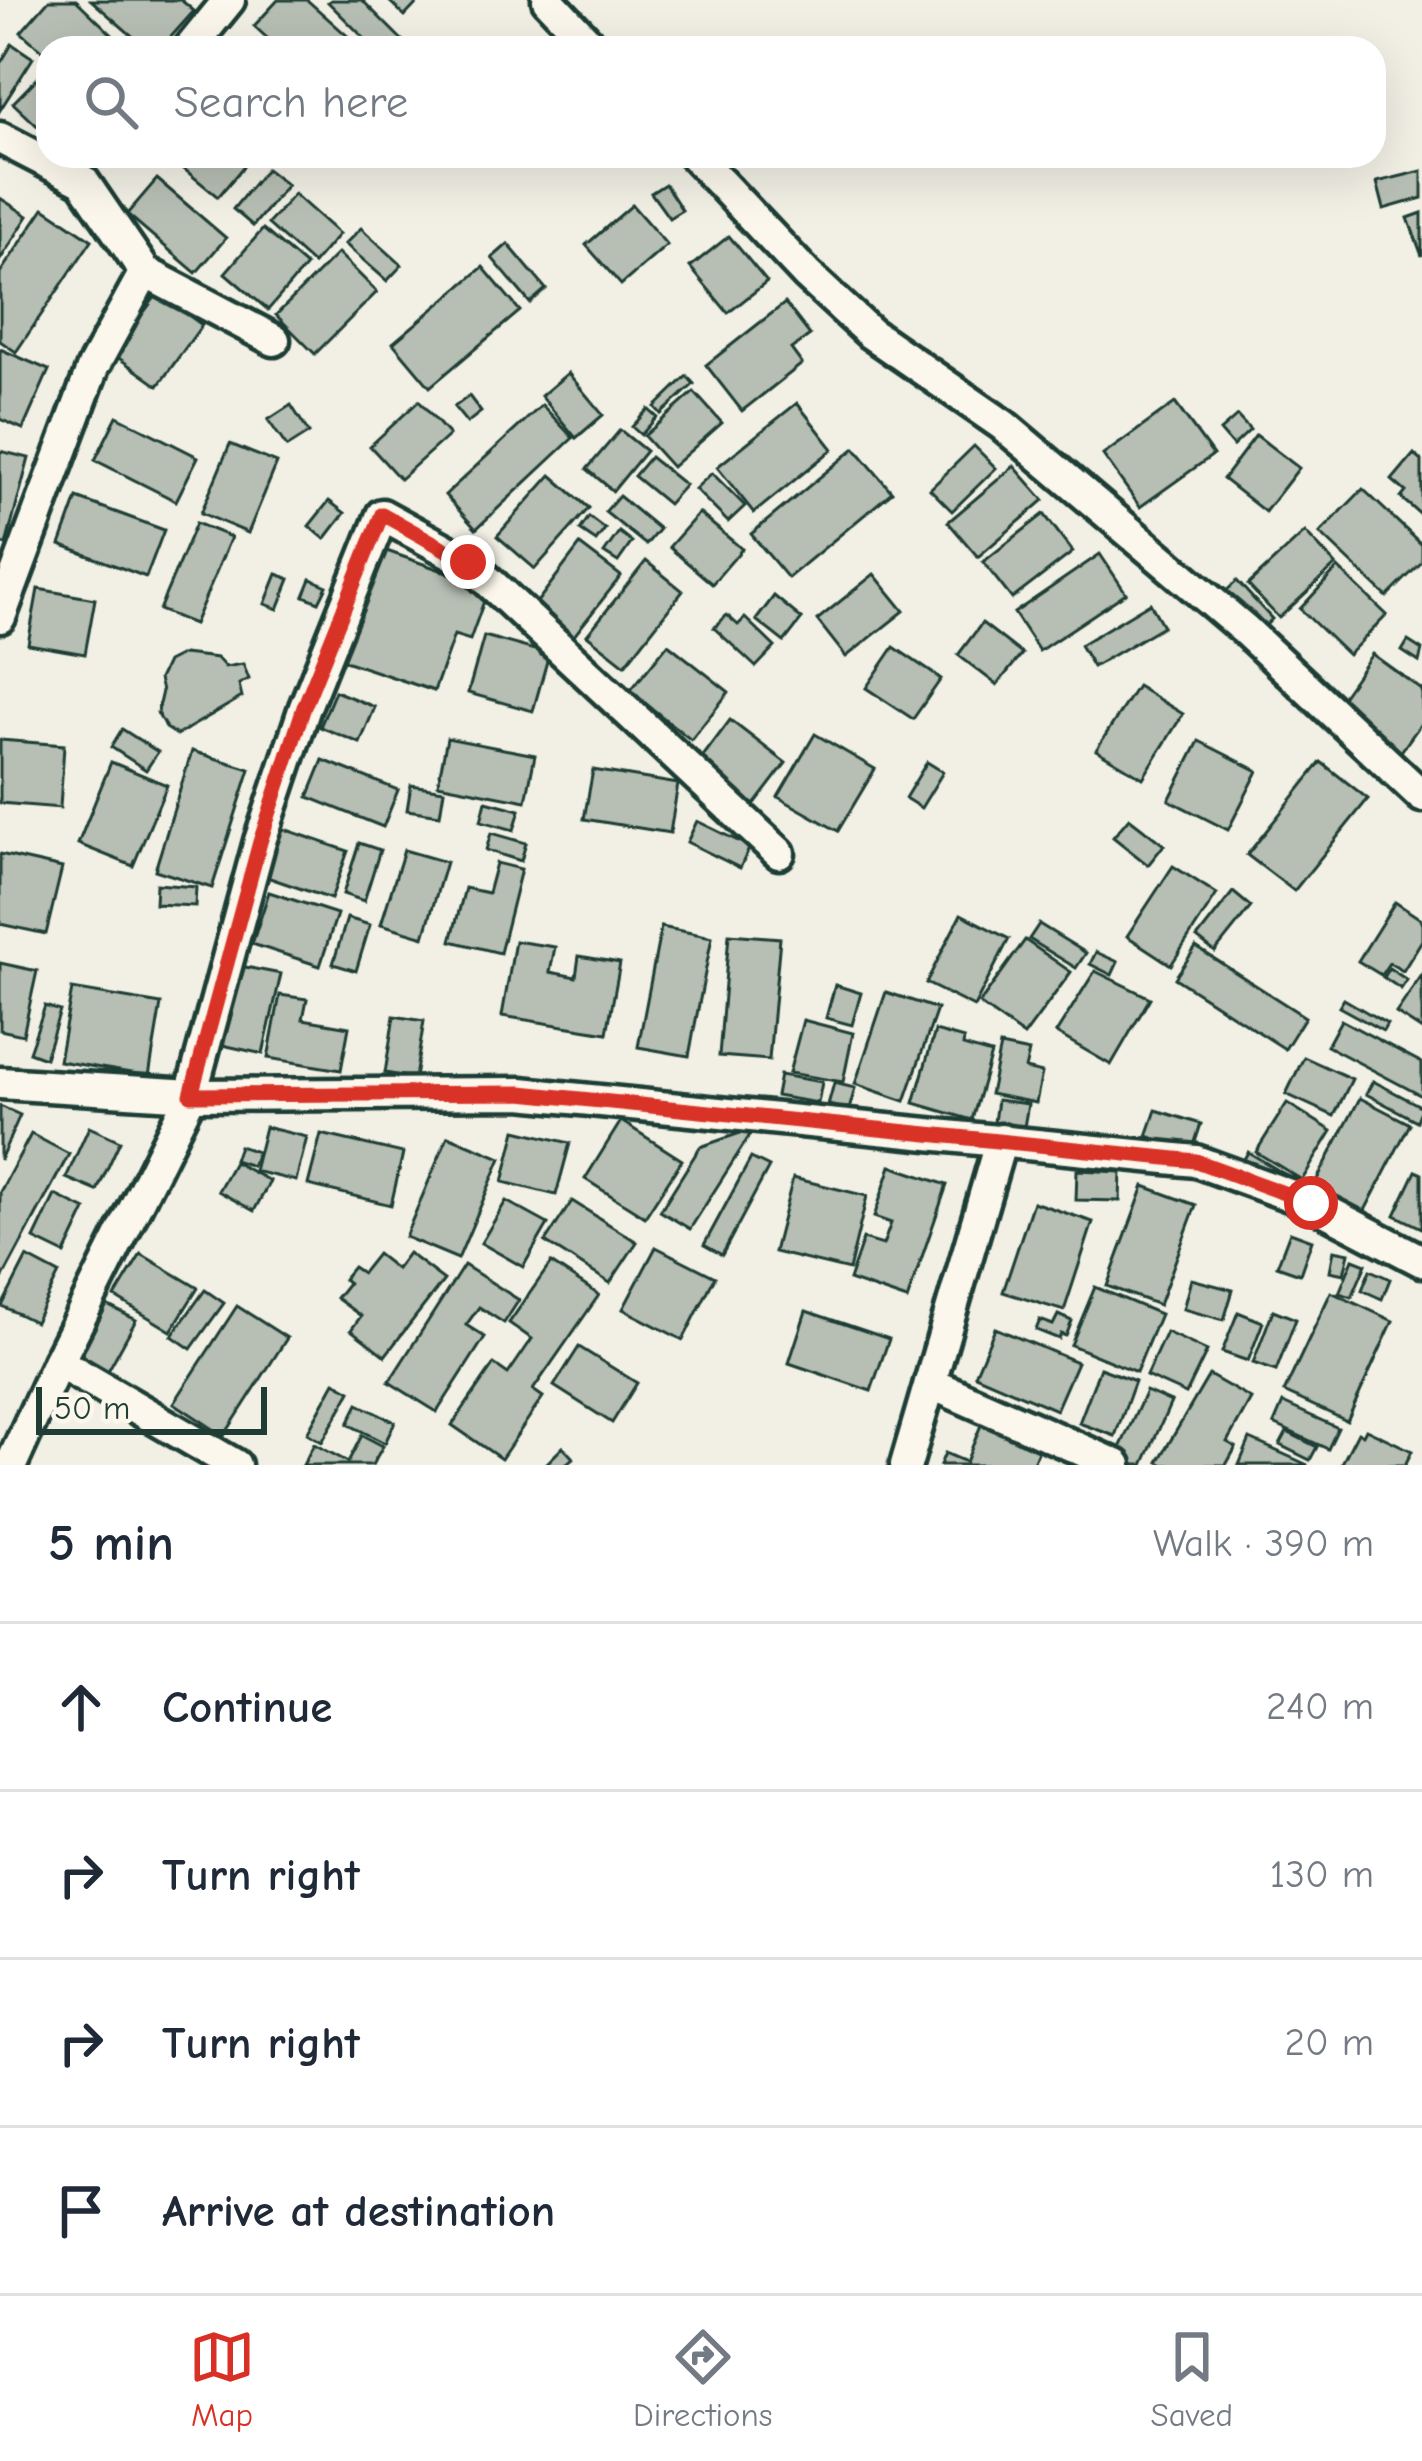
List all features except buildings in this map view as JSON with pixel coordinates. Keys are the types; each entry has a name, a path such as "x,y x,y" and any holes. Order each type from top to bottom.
{"street":[{"path":"200,36 229,0"},
{"path":"548,0 582,36"},
{"path":"0,138 36,157"},
{"path":"58,168 83,181 145,272 274,340"},
{"path":"83,181 94,168"},
{"path":"706,168 806,275 870,333 1003,425 1244,629 1422,796"},
{"path":"0,617 93,367 145,272"},
{"path":"11,1465 191,1095 260,842 304,707 382,514 468,562 778,854"},
{"path":"0,1083 191,1095 521,1093 1196,1161 1311,1203 1422,1261"},
{"path":"906,1465 1001,1140"},
{"path":"58,1362 235,1465"},
{"path":"930,1383 1116,1465"}],"route":[{"path":"468,562 382,514 304,707 260,842 191,1095 521,1093 1196,1161 1311,1203"}]}
